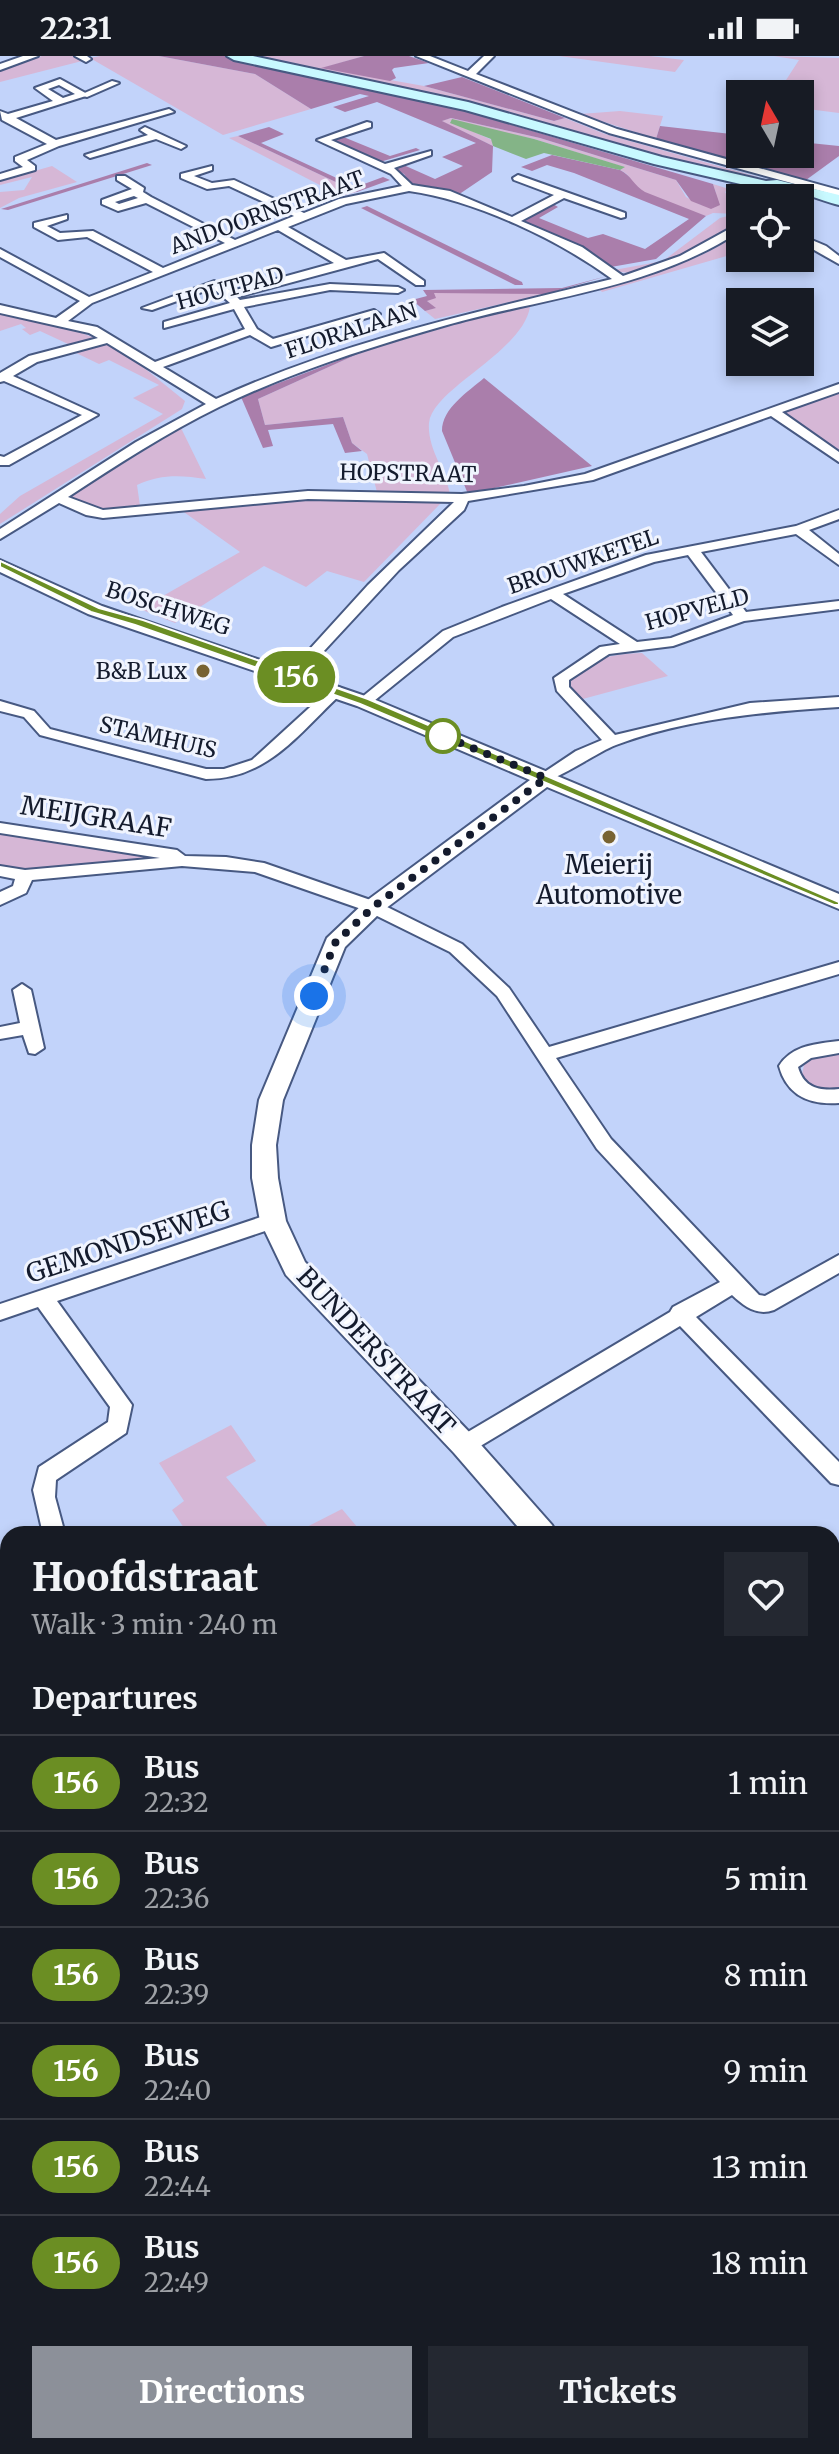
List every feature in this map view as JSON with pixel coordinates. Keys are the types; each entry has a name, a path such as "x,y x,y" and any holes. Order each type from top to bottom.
{"main road":[{"path":"234,56 468,106 729,184"},
{"path":"576,136 589,144 726,184"},
{"path":"814,201 839,205"}],"street":[{"path":"0,67 33,56"},
{"path":"421,56 613,131 839,193"},
{"path":"471,74 489,56"},
{"path":"62,102 40,88 60,82 84,95"},
{"path":"3,116 62,102 115,83"},
{"path":"0,177 31,168 19,159 55,144 169,112"},
{"path":"3,116 55,144"},
{"path":"132,122 155,136"},
{"path":"367,125 317,142 385,167 395,172 409,188"},
{"path":"13,132 27,128"},
{"path":"110,129 132,143"},
{"path":"90,155 162,135 181,146"},
{"path":"385,167 427,153"},
{"path":"230,182 215,188 206,187 185,176 205,164 230,179 230,182 302,216"},
{"path":"121,178 140,190 106,202 118,208 147,199"},
{"path":"518,178 621,215"},
{"name":"ANDOORNSTRAAT","path":"60,321 88,301 302,216 356,197 409,188 436,190 578,249 621,280"},
{"path":"135,192 233,243"},
{"path":"512,221 563,194"},
{"path":"89,233 58,237 38,225 60,213 89,233 162,272"},
{"path":"279,226 344,264"},
{"name":"FLORALAAN","path":"0,535 177,422 214,403 293,371 439,325 676,264 726,234"},
{"path":"814,246 839,261"},
{"path":"0,252 88,301"},
{"path":"234,299 373,256 386,257 420,283"},
{"path":"148,308 214,284 234,299 249,322 251,331 271,343 374,314"},
{"name":"HOUTPAD","path":"168,325 234,299 331,287 398,290"},
{"path":"0,309 60,321 109,339 214,403"},
{"path":"155,366 251,331"},
{"path":"2,377 33,359 109,339"},
{"path":"0,460 4,462 92,415 2,377"},
{"name":"HOPSTRAAT","path":"59,498 103,514 322,494 462,498 588,477 839,388"},
{"path":"773,412 839,458"},
{"path":"293,676 415,544 459,507 462,498"},
{"name":"BROUWKETEL","path":"364,702 448,634 651,558 799,529 839,514"},
{"path":"799,529 839,561"},
{"path":"692,550 742,617"},
{"name":"BOSCHWEG","path":"0,565 95,610 364,702 839,902"},
{"path":"553,594 634,646"},
{"name":"HOPVELD","path":"612,741 562,688 561,678 605,650 673,642 742,617 839,605"},
{"name":"STAMHUIS","path":"0,706 29,714 45,732 206,774 225,774 258,763 336,691"},
{"path":"546,778 582,754 612,741 722,713 839,702"},
{"name":"BUNDERSTRAAT","path":"535,1526 464,1445 295,1268 273,1221 265,1178 264,1145 271,1100 335,943 373,907 546,778"},
{"name":"MEIJGRAAF","path":"0,828 176,853 182,861"},
{"name":"MEIJGRAAF","path":"0,871 25,875 182,861 226,862 258,867 373,907 456,948 503,992 604,1144 753,1302 767,1304 839,1263"},
{"path":"0,899 20,889 25,875"},
{"path":"545,1055 839,968"},
{"path":"22,990 35,1048"},
{"path":"0,1033 31,1027"},
{"path":"839,1047 804,1053 788,1066 790,1076 805,1093 819,1097 839,1096"},
{"name":"GEMONDSEWEG","path":"0,1312 273,1221"},
{"path":"464,1445 680,1313 734,1284"},
{"path":"43,1298 121,1405 118,1427 47,1474 41,1486 45,1504 53,1515 54,1526"},
{"path":"680,1313 831,1454 839,1476"}],"shaded area":[{"path":"42,56 74,56 82,61 0,82 0,70"},
{"path":"159,56 255,74 311,109 223,135 90,58"},
{"path":"159,56 225,56 404,93 713,184 720,205 711,209 691,201 676,180 540,138 451,118 442,121 493,146 492,172 458,195 441,188 411,184 404,174 390,167 399,163 435,179 463,166 442,157 476,143 377,102 345,112 333,107 369,96 360,94 311,109 255,74"},
{"path":"246,56 364,56 323,68 424,86 554,121 565,118 605,134 758,177 744,179 451,100"},
{"path":"364,56 409,56 429,63 394,68 396,78 390,81 321,68"},
{"path":"559,56 650,56 684,60 675,72"},
{"path":"774,56 839,58 839,113 814,110 814,80 786,80 799,60"},
{"path":"462,77 565,118 554,121 424,86"},
{"path":"620,111 663,116 656,139 580,114"},
{"path":"451,118 540,138 676,180 686,197 701,205 716,193 713,184 726,188 726,213 706,216 653,198 620,170 624,167 534,139 449,121 492,140 493,146 441,121"},
{"path":"452,119 534,139 625,167 620,170 544,153 526,159 493,146 491,139 450,123"},
{"path":"660,126 726,133 726,158 656,139"},
{"path":"269,127 284,134 261,143 356,187 383,177 390,180 357,192 238,136"},
{"path":"238,136 357,192 341,196 229,138"},
{"path":"341,136 390,156 416,148 420,150 380,162 329,140"},
{"path":"814,143 839,146 839,156 806,180 762,168 814,168"},
{"path":"552,155 620,170 645,192 706,216 656,259 611,267 589,251 521,221 553,204 558,207 539,218 588,238 603,234 645,249 689,219 574,173 547,165 532,171 521,167"},
{"path":"147,163 152,165 8,210 1,209"},
{"path":"52,166 77,182 19,198 0,208 0,192 24,190 32,177 0,185 0,181"},
{"path":"367,206 523,285 515,285 361,208"},
{"path":"726,216 726,228 680,257 644,271 628,273 614,270 663,261"},
{"path":"726,241 726,256 602,292 599,289 654,273"},
{"path":"607,276 546,294 434,293 436,298 427,301 436,308 425,311 412,300 427,296 423,290 562,288"},
{"path":"545,292 435,319 425,311 435,308 427,301 434,293"},
{"path":"530,307 524,324 511,340 434,410 429,432 450,494 377,492 367,454 352,443 343,417 265,425 258,399 364,351 500,311"},
{"path":"0,314 68,328 95,338 68,344 40,331 30,335 21,324 0,331"},
{"path":"104,343 138,363 185,401 182,409 0,524 0,514 20,496 163,414 133,398 159,385 109,360 99,364 72,351"},
{"path":"364,351 258,399 265,425 343,417 352,443 362,451 345,453 333,424 268,430 273,446 263,448 241,397"},
{"path":"484,378 592,466 468,494 442,431 443,423 451,408"},
{"path":"839,390 839,450 835,451 782,411"},
{"path":"181,428 206,479 171,476 146,481 137,485 140,506 98,509 72,500 70,496"},
{"path":"340,498 442,502 364,582 327,571 306,587 264,566 175,623 140,609 240,552 181,510"},
{"path":"642,653 668,676 579,700 565,684 589,663 610,656"},
{"path":"0,831 163,857 23,869 0,866"},
{"path":"839,1051 839,1087 817,1091 801,1079 804,1065 816,1056"},
{"path":"231,1425 256,1461 226,1477 267,1526 183,1526 172,1510 184,1501 159,1463"},
{"path":"342,1509 356,1526 309,1526"}],"bus line":[{"name":"156","path":"0,565 95,610 139,622 364,702 839,902"}],"place":[{"name":"B&B Lux","path":"203,671"},
{"name":"Meierij Automotive","path":"609,837"}],"route":[{"path":"314,996 335,943 373,907 546,778 443,736"}]}
